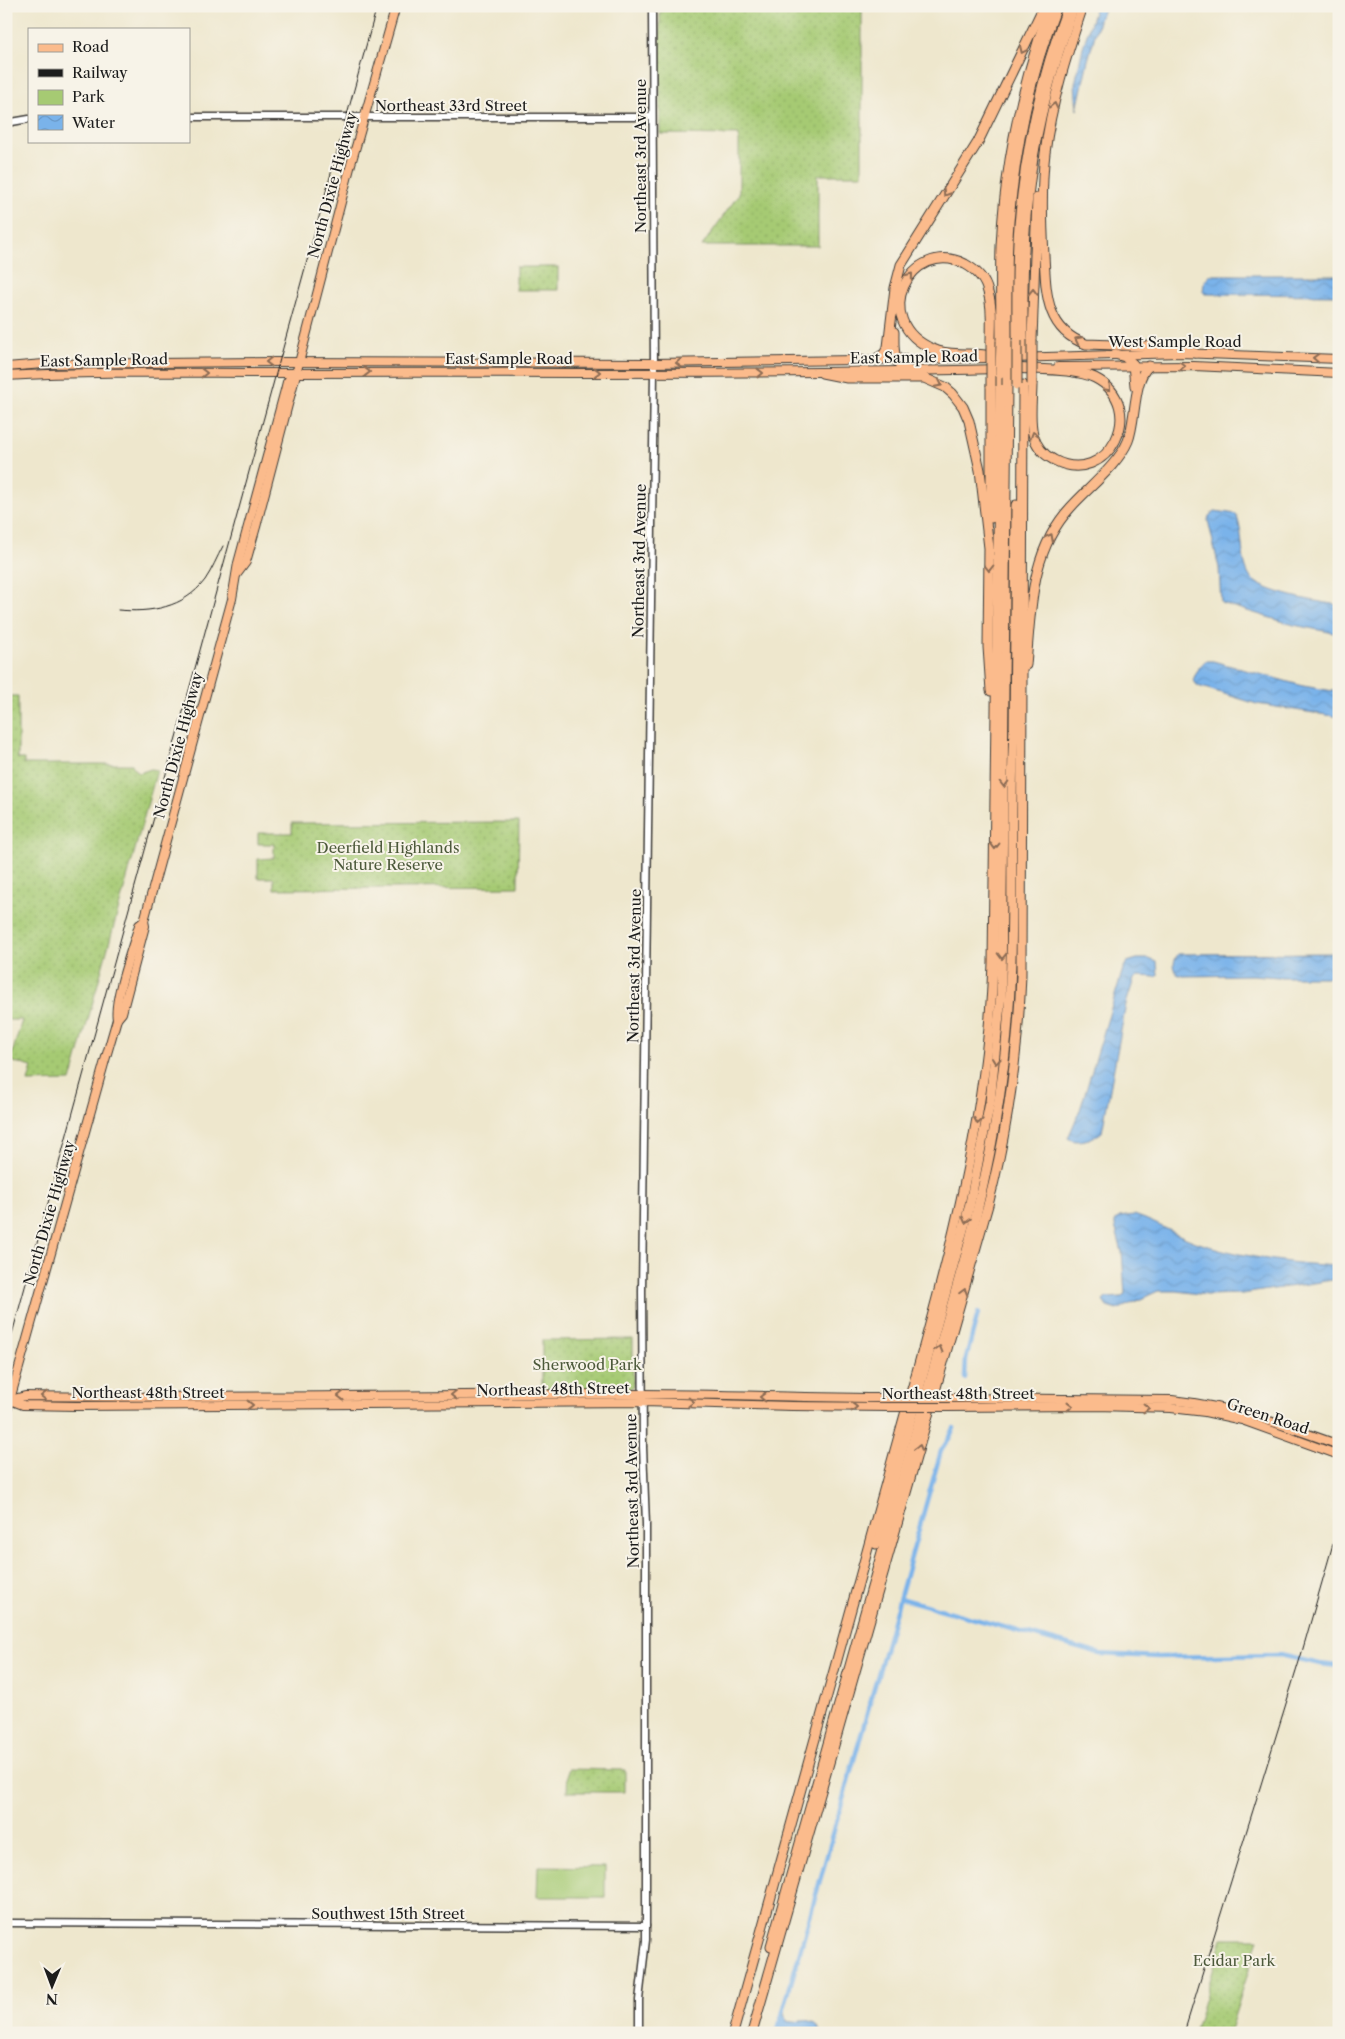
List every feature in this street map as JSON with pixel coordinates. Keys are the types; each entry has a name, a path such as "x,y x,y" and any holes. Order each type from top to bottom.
{"highway":[{"path":"876,359 884,354 888,347 896,282 905,258 978,142 1044,6"},
{"path":"1004,341 1001,246 1011,152 1028,74 1050,6"},
{"path":"996,756 988,647 989,548 999,386 1004,341 1008,246 1015,167 1032,83 1057,6"},
{"path":"1024,340 1019,227 1027,158 1041,88 1054,43 1068,6"},
{"path":"752,2033 980,1237 1004,1137 1018,1038 1021,945 1025,227 1033,158 1047,90 1074,6"},
{"path":"1083,6 1058,88 1045,154 1042,216 1046,288 1049,307 1058,323 1072,337 1090,345 1172,347 1195,353"},
{"path":"1024,340 1035,214 1042,160 1045,154"},
{"path":"739,2033 966,1222 980,1162 990,1102 1001,995 999,386 991,341 991,302 984,282 975,270 959,261 940,259 912,272 902,289 900,307 902,322 917,341 943,353 1012,358"},
{"path":"893,312 896,359 902,368 910,371"},
{"path":"1115,354 1129,360 1134,366 1136,393"},
{"path":"1021,739 1025,726 1026,668 1033,586 1040,558 1058,523 1125,447 1132,427 1136,393 1142,374 1149,366"},
{"path":"1012,368 1076,372 1095,378 1107,386 1116,398 1121,418 1119,434 1110,450 1095,461 1080,465 1064,464 1048,457 1041,450 1033,434 1024,385"},
{"path":"822,373 847,378 924,378 939,384 953,394 963,407 971,429 980,470 989,548"},
{"path":"746,2033 966,1254 990,1157 1002,1082 1010,999 1014,730 1024,385"},
{"path":"987,1056 993,963 999,386"},
{"path":"980,1237 980,1217 994,1159 1005,1098 1013,1029 1016,922 1014,730"},
{"path":"733,2033 840,1655 945,1264 970,1162 987,1056 1001,995"}],"main road":[{"name":"North Dixie Highway","path":"6,1414 8,1400 117,1019 122,1013 145,926 144,921 232,599 236,576 246,562 294,385 295,372 396,6"},
{"name":"West Sample Road","path":"1012,358 1195,353 1339,359"},
{"name":"East Sample Road","path":"6,367 298,362 654,363 1012,358"},
{"path":"478,372 483,367 502,366 511,363"},
{"path":"156,373 164,369 168,364"},
{"path":"9,376 21,366"},
{"name":"West Sample Road","path":"1012,368 1219,367 1339,373"},
{"name":"East Sample Road","path":"9,376 295,372 822,373 1012,368"},
{"path":"546,1403 565,1394"},
{"name":"Northeast 48th Street","path":"8,1400 25,1396 216,1397 565,1394 792,1406 944,1407 1097,1402"},
{"path":"165,1406 209,1403 216,1397"},
{"name":"Northeast 48th Street","path":"8,1400 24,1405 165,1406 546,1403 643,1398 945,1398 1097,1402"},
{"name":"Green Road","path":"1097,1402 1172,1400 1206,1404 1246,1412 1339,1445"},
{"name":"Green Road","path":"1097,1402 1206,1412 1242,1420 1339,1455"}],"street":[{"name":"Northeast 3rd Avenue","path":"639,2033 639,2000 646,1951 646,1524 642,1292 654,372 652,6"},
{"name":"Northeast 33rd Street","path":"190,117 652,117"},
{"path":"6,123 28,120"},
{"name":"Southwest 15th Street","path":"6,1923 646,1926"}],"green space":[{"path":"660,6 862,6 862,175 818,175 818,246 702,246 739,194 739,135 660,134"},
{"path":"516,267 558,267 558,290 516,290"},
{"path":"6,696 18,696 18,759 24,759 24,764 132,764 139,773 151,769 157,770 71,1081 28,1082 32,1067 10,1061 22,1020 6,1020"},
{"name":"Deerfield Highlands Nature Reserve","path":"519,822 518,887 274,889 274,878 258,878 258,859 274,858 274,844 258,844 258,833 292,833 292,823"},
{"name":"Sherwood Park","path":"633,1339 633,1386 629,1389 542,1389 542,1340"},
{"path":"568,1769 625,1770 625,1792 567,1792"},
{"path":"538,1866 605,1867 605,1897 537,1897"},
{"name":"Ecidar Park","path":"1223,1938 1259,1938 1229,2033 1194,2033"}],"water":[{"path":"1096,6 1106,6 1100,17 1088,60 1077,110 1075,84 1083,47"},
{"path":"1209,275 1339,275 1339,295 1207,294 1203,292 1204,283"},
{"path":"1215,511 1236,514 1245,564 1251,578 1267,588 1279,592 1339,605 1339,634 1294,625 1221,603 1219,568 1208,520 1209,516"},
{"path":"1205,661 1213,661 1303,686 1339,692 1339,717 1257,704 1198,686 1193,680 1198,669"},
{"path":"1339,953 1339,977 1183,976 1177,974 1174,966 1174,961 1178,954"},
{"path":"1137,959 1149,959 1157,962 1158,975 1156,977 1138,976 1134,979 1126,1004 1102,1132 1085,1140 1071,1140 1068,1138 1080,1110 1123,969 1127,962"},
{"path":"1134,1215 1178,1235 1221,1250 1271,1260 1339,1266 1339,1279 1242,1294 1207,1295 1177,1291 1158,1291 1117,1310 1107,1307 1103,1301 1106,1298 1122,1297 1125,1294 1122,1252 1115,1220 1120,1217"},
{"path":"784,2008 787,2021 810,2021 815,2023 820,2033 777,2033"}],"waterway":[{"path":"965,1378 966,1359 978,1313"},
{"path":"777,2033 941,1451 954,1428"},
{"path":"900,1598 1100,1654 1157,1657 1280,1655 1320,1664 1339,1666"}],"railway":[{"path":"6,1356 377,6"},
{"path":"118,610 142,611 166,607 187,597 205,580 223,546"},
{"path":"1184,2033 1302,1652 1339,1523"}]}
